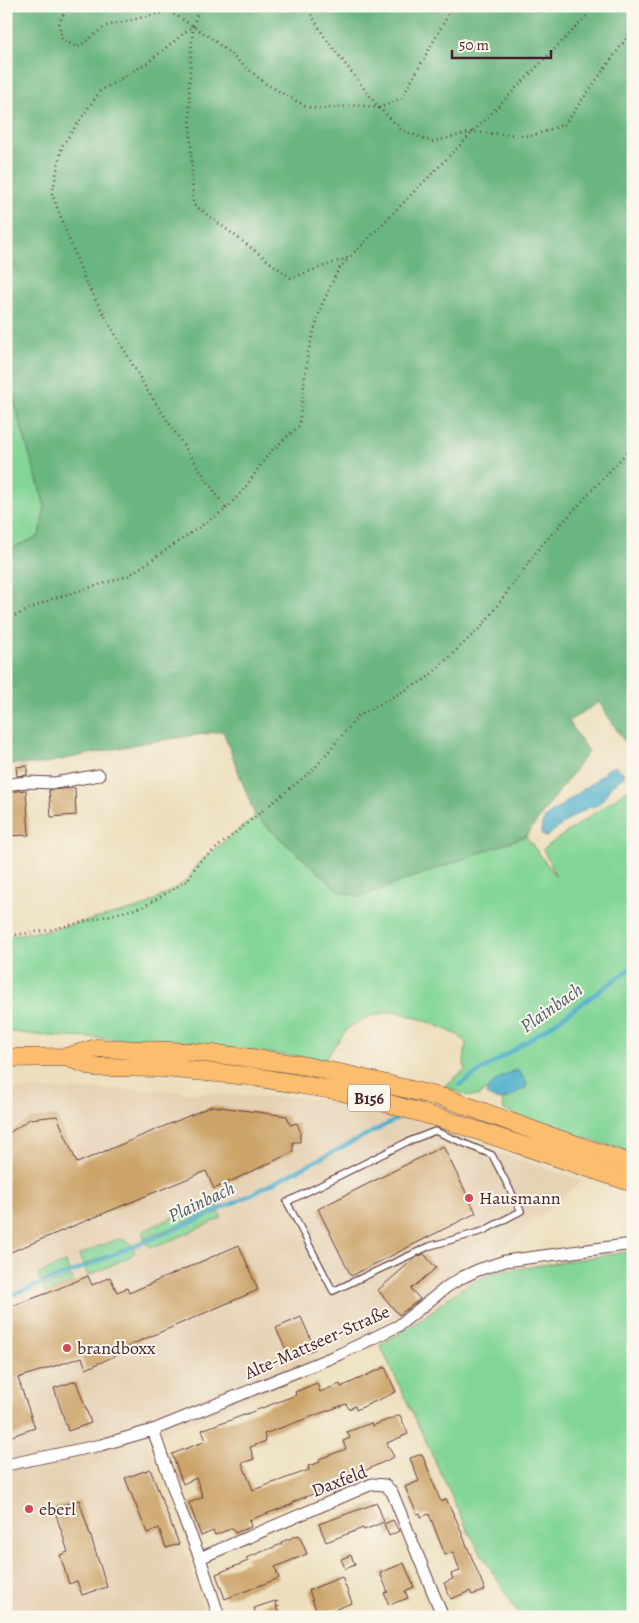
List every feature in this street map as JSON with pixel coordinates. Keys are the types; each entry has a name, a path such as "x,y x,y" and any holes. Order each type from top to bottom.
{"main road":[{"name":"B156","path":"6,1058 66,1057 96,1048 154,1050 244,1057 301,1065 448,1099 633,1164"},
{"name":"B156","path":"66,1057 94,1068 164,1068 248,1076 339,1091 446,1120 633,1183"}],"street":[{"path":"6,785 25,782 55,782 99,775"},
{"name":"Alte-Mattseer-Straße","path":"6,1465 101,1445 153,1430 340,1354 398,1326 448,1286 478,1270 506,1261 633,1244"},
{"path":"153,1430 180,1511 200,1558 219,1617"},
{"name":"Daxfeld","path":"200,1558 372,1484 385,1484 392,1492 443,1617"}],"lane":[{"path":"435,1131 492,1155 521,1211 483,1231 430,1246 333,1291 287,1202 407,1142 435,1131"}],"path":[{"path":"69,6 59,22 62,40 78,47 106,26 169,11 216,41 266,84 307,107 320,109 358,105 379,108 402,98 453,6"},
{"path":"200,6 192,26 189,86 193,204 291,278 350,257"},
{"path":"306,6 324,36 379,108 402,130 432,142 472,132 532,136 565,124 633,29"},
{"path":"6,620 52,599 128,576 226,509 245,488 269,454 298,426 308,352 319,316 338,270 585,18 592,6"},
{"path":"192,26 147,63 100,91 62,146 52,194 85,281 147,390 226,509"},
{"path":"6,936 50,930 143,907 187,881 198,863 314,769 358,716 426,679 483,625 540,547 628,451 633,442"},
{"path":"277,1602 281,1617"}],"shaded area":[{"path":"140,1089 313,1099 385,1111 582,1181 496,1253 496,1272 471,1283 404,1331 380,1345 147,1440 207,1617 6,1617 6,1090"}],"green space":[{"path":"6,6 633,6 633,755 599,702 569,721 588,752 526,836 359,897 339,891 255,816 223,731 143,743 41,764 6,764 6,551 39,536 45,506 6,376"},
{"path":"6,376 45,506 39,536 6,551"},
{"path":"633,786 633,1153 541,1125 504,1110 502,1101 526,1087 511,1072 478,1096 468,1096 444,1086 465,1070 466,1043 458,1035 429,1022 395,1011 370,1016 348,1028 324,1060 211,1046 126,1039 57,1037 6,1031 6,936 50,930 143,907 187,881 198,863 255,816 339,891 359,897 526,836 556,877 543,849"},
{"path":"214,1199 219,1200 221,1205 217,1207 218,1209 144,1239 143,1232 147,1229"},
{"path":"219,1212 222,1218 163,1244 151,1246 145,1243"},
{"path":"119,1239 128,1241 133,1245 83,1265 79,1255"},
{"path":"134,1247 134,1253 131,1256 88,1276 85,1268"},
{"path":"633,1251 633,1617 520,1617 469,1533 380,1345 421,1320 448,1298 471,1283 496,1272"},
{"path":"66,1262 69,1272 41,1282 38,1274"},
{"path":"71,1276 73,1280 71,1283 45,1294 43,1287"}],"water":[{"path":"615,766 624,773 624,777 612,785 601,802 572,817 546,837 542,835 542,825 547,816 608,769"},
{"path":"515,1070 519,1071 527,1084 526,1087 501,1100 491,1098 486,1094 487,1089 501,1077"}],"building":[{"path":"27,766 27,775 17,776 16,767"},
{"path":"75,788 76,815 51,817 49,790"},
{"path":"26,790 29,835 6,836 6,792"},
{"path":"212,1106 287,1116 290,1125 297,1123 300,1131 300,1142 293,1142 293,1152 214,1189 206,1171 6,1254 6,1135 30,1119 57,1116 77,1163"},
{"path":"443,1146 476,1213 351,1276 318,1209"},
{"name":"brandboxx","path":"239,1245 258,1290 126,1347 128,1350 86,1369 82,1357 18,1378 35,1428 6,1438 6,1308 88,1276 92,1285 110,1277 117,1292 127,1288 129,1293"},
{"path":"424,1254 436,1268 411,1289 420,1299 399,1315 378,1290 415,1258"},
{"path":"301,1317 315,1349 290,1359 276,1328"},
{"path":"385,1367 396,1392 356,1410 355,1406 349,1409 346,1404 264,1434 266,1441 250,1447 254,1459 242,1463 253,1490 309,1470 308,1466 320,1462 319,1459 346,1449 343,1441 350,1438 347,1432 371,1423 372,1426 400,1415 408,1434 387,1443 394,1457 354,1476 322,1487 323,1490 293,1502 293,1504 249,1520 251,1527 235,1533 233,1528 215,1535 213,1531 201,1536 189,1503 203,1497 196,1478 183,1484 172,1454 206,1441 202,1430 296,1395 295,1392 317,1383 320,1392 340,1384 341,1387"},
{"path":"76,1381 91,1423 68,1431 54,1388"},
{"path":"422,1454 441,1502 446,1499 456,1519 485,1590 472,1595 470,1591 451,1599 444,1583 453,1579 451,1574 460,1571 453,1552 445,1555 429,1514 421,1517 420,1513 417,1514 405,1487 419,1481 410,1458"},
{"path":"150,1469 179,1544 166,1548 159,1528 147,1533 125,1478"},
{"path":"79,1500 107,1587 82,1595 77,1581 69,1584 60,1555 68,1552 54,1508"},
{"path":"377,1503 384,1522 326,1542 319,1524"},
{"path":"393,1520 399,1531 389,1536 384,1524"},
{"path":"299,1535 307,1554 275,1567 279,1578 225,1599 216,1574 248,1561 246,1558"},
{"path":"351,1555 355,1565 345,1569 341,1559"},
{"path":"404,1563 414,1587 405,1591 408,1598 389,1605 384,1593 388,1592 380,1573"},
{"path":"342,1577 352,1603 318,1616 309,1590"},
{"path":"275,1601 279,1615 257,1617 254,1608"}],"waterway":[{"name":"Plainbach","path":"459,1085 549,1027 633,967"},
{"name":"Plainbach","path":"6,1297 70,1273 238,1201 401,1117"}],"place":[{"name":"Hausmann","path":"469,1198"},
{"name":"brandboxx","path":"67,1348"},
{"name":"eberl","path":"29,1509"}]}
